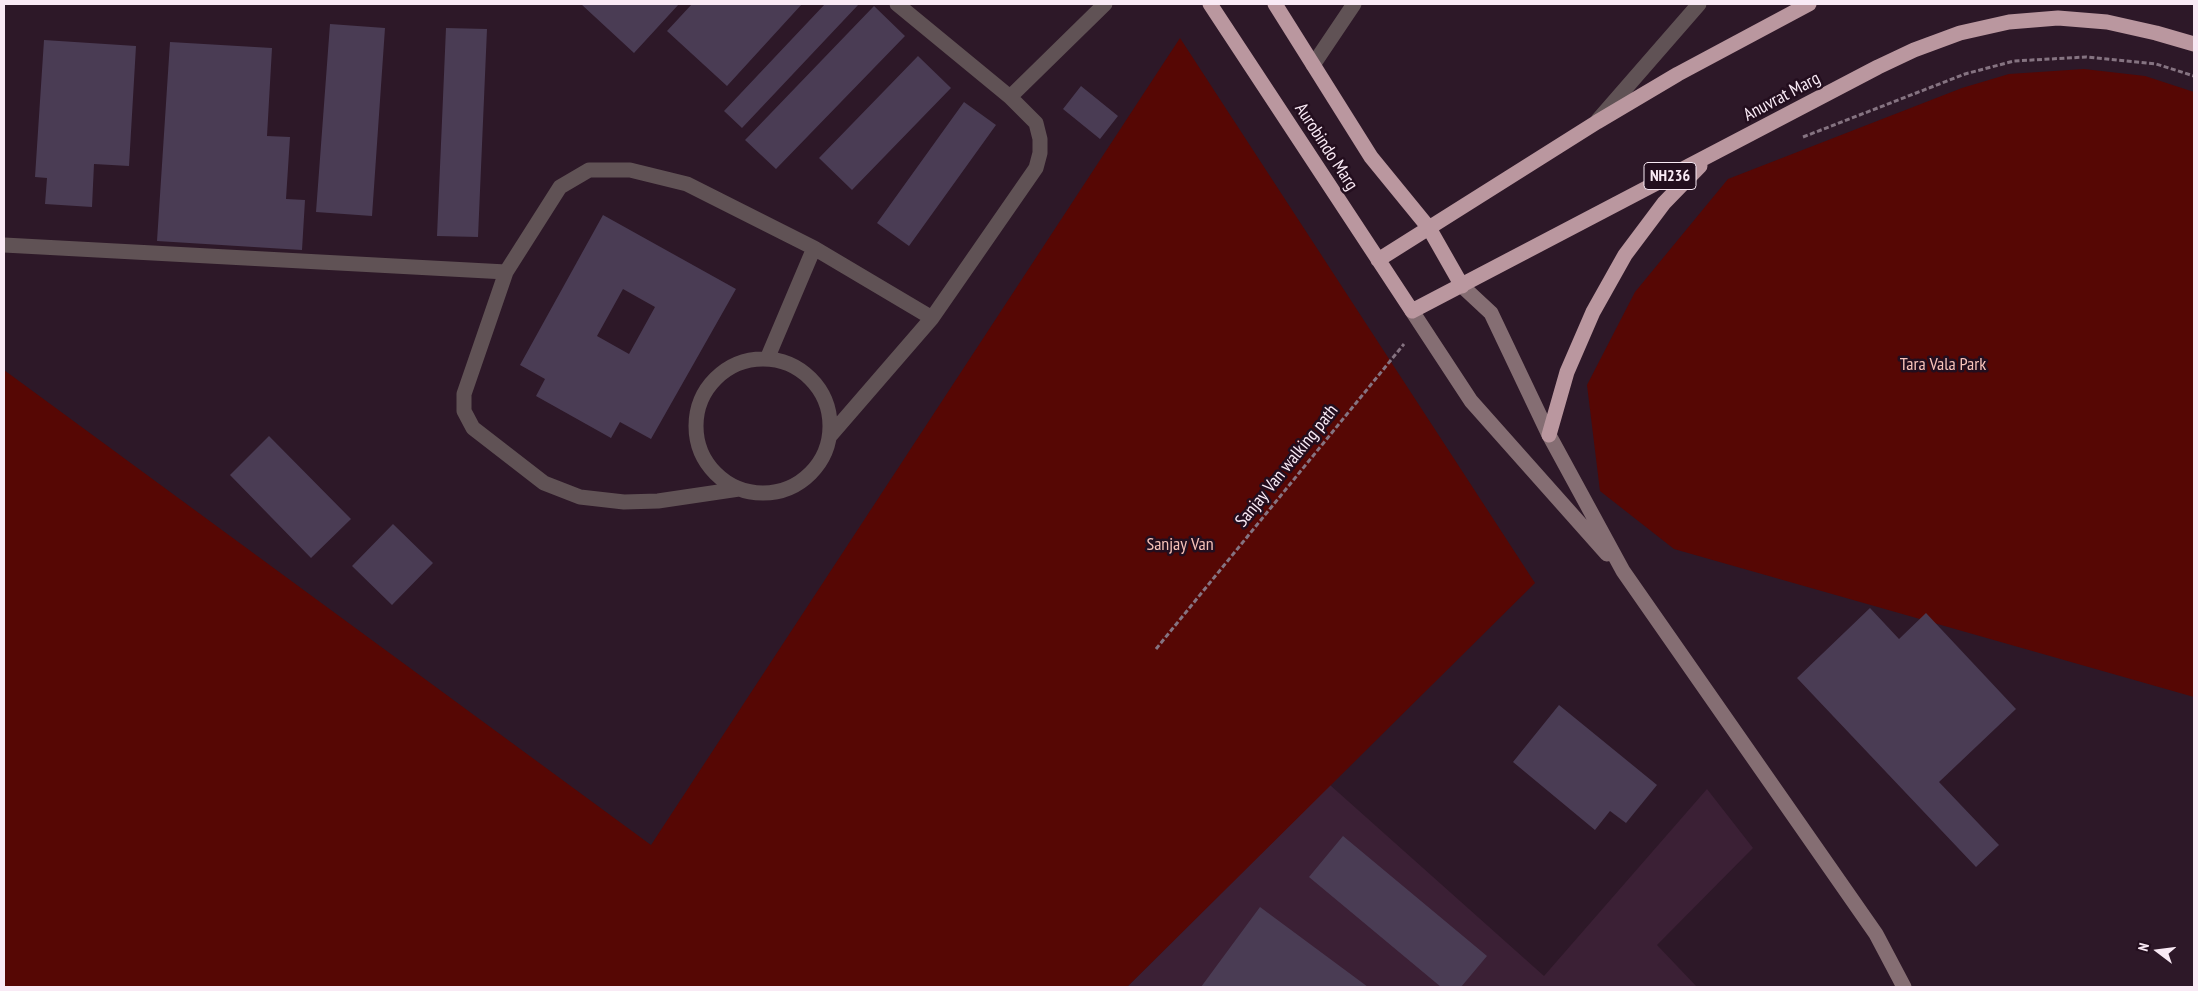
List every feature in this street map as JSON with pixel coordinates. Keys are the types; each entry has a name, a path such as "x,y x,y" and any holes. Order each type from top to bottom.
{"highway":[{"name":"Aurobindo Marg","path":"1210,4 1412,311"},
{"name":"Aurobindo Marg","path":"1275,4 1371,157 1429,228 1462,286"},
{"path":"1378,260 1597,122 1678,74 1809,4"},
{"name":"Anuvrat Marg","path":"1412,311 1878,67 1914,50 1970,30 2009,22 2058,18 2107,22 2194,44"},
{"path":"1549,435 1567,372 1606,287 1625,255 1664,203 1709,156"}],"street":[{"path":"829,437 932,318 1036,168 1040,146 1036,123 1010,97 897,4"},
{"path":"1010,97 1105,4"},
{"path":"1313,65 1354,4"},
{"path":"1597,122 1699,4"},
{"path":"739,489 658,501 624,502 580,497 544,483 473,428 464,411 464,394 506,272 560,187 589,170 630,170 687,184 814,248 932,318"},
{"path":"4,245 506,272"},
{"path":"767,359 814,248"},
{"path":"1462,286 1491,313 1549,435 1623,571 1876,934 1904,987"},
{"path":"1412,311 1471,401 1623,571"},
{"path":"767,359 789,364 808,376 822,393 829,414 829,437 823,455 816,466 797,484 778,491 758,493 739,489 721,478 707,463 698,444 696,422 699,409 711,383 727,369 746,360 767,359"}],"path":[{"path":"1800,138 1965,74 2014,61 2086,57 2156,64 2194,76"},
{"name":"Sanjay Van walking path","path":"1156,650 1420,324"}],"shaded area":[{"path":"1330,785 1544,976 1707,789 1753,848 1657,945 1697,987 1127,987"}],"green space":[{"name":"Sanjay Van","path":"1180,38 1535,583 1127,987 4,987 4,370 651,845"},
{"name":"Tara Vala Park","path":"2084,69 2145,76 2194,92 2194,697 1674,549 1600,491 1587,385 1635,292 1728,179 1962,88 2009,74"}],"building":[{"path":"581,4 679,4 634,53"},
{"path":"692,4 802,4 727,86 667,31"},
{"path":"825,4 859,4 742,128 724,111"},
{"path":"874,6 905,36 776,169 745,140"},
{"path":"330,24 385,28 372,216 316,212"},
{"path":"446,28 487,29 478,237 437,236"},
{"path":"44,40 136,46 129,166 94,164 92,207 45,204 47,178 35,177"},
{"path":"170,42 272,48 267,136 290,137 286,199 305,200 302,250 157,241"},
{"path":"918,56 951,88 852,190 819,158"},
{"path":"1081,86 1118,116 1100,139 1063,109"},
{"path":"964,102 996,125 909,246 877,223"},
{"path":"603,215 736,289 651,439 620,422 611,438 536,396 545,379 520,365","holes":["623,289 655,307 629,354 597,336"]},
{"path":"269,436 351,519 311,558 230,475"},
{"path":"393,524 433,563 392,605 352,566"},
{"path":"1870,608 1899,639 1926,613 2016,709 1939,782 1999,845 1976,867 1797,678"},
{"path":"1559,705 1657,785 1626,823 1610,811 1595,830 1513,762"},
{"path":"1343,836 1487,956 1461,987 1441,987 1309,877"},
{"path":"1260,907 1368,987 1201,987"}]}
